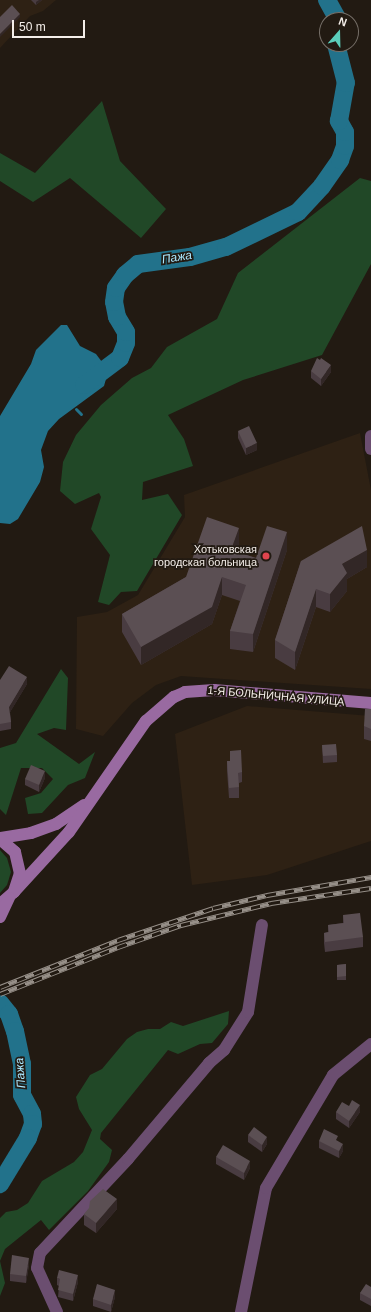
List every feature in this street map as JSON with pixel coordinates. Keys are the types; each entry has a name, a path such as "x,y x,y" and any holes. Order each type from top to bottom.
{"main road":[{"name":"1-Я БОЛЬНИЧНАЯ УЛИЦА","path":"8,898 69,832 88,802 154,712 184,692 214,690 371,703"},
{"path":"0,838 31,833 56,824 88,802"},
{"path":"0,838 11,848 19,862 20,873 0,917"}],"street":[{"path":"371,436 371,449"},
{"path":"57,1312 38,1268 40,1253 128,1159 209,1063 224,1050 248,1012 262,924"},
{"path":"241,1312 266,1188 333,1075 371,1044"}],"shaded area":[{"path":"0,0 56,0 43,11 30,16 0,48"},
{"name":"Хотьковская городская больница","path":"360,433 371,490 371,689 181,676 156,685 132,703 103,736 76,729 77,617 107,612 138,595 185,517 184,495"},
{"path":"247,706 371,716 371,841 267,875 192,885 175,734"}],"green space":[{"path":"102,101 120,161 166,209 141,238 70,178 33,202 0,181 0,153 35,173"},
{"path":"360,178 371,181 371,264 322,355 243,380 168,415 184,439 193,466 143,482 142,500 168,494 182,515 137,591 121,592 109,605 98,602 110,555 91,529 101,497 99,493 75,504 60,491 63,462 76,435 101,405 132,378 151,368 167,347 217,319 238,273"},
{"path":"61,669 68,678 66,730 54,728 37,734 79,764 95,752 85,778 68,785 42,813 28,814 25,798 41,793 53,779 42,768 21,768 6,815 0,809 0,748 16,743"},
{"path":"0,850 7,858 11,872 7,885 0,893"},
{"path":"229,1011 228,1024 212,1043 200,1044 178,1054 168,1050 101,1133 100,1139 112,1150 109,1162 88,1191 49,1230 41,1220 5,1249 0,1261 0,1218 6,1212 17,1210 28,1203 42,1181 74,1162 83,1152 92,1130 79,1109 76,1097 90,1075 102,1069 127,1039 137,1032 148,1029 160,1029 171,1022 183,1026"},
{"path":"0,1261 5,1283 0,1296"}],"water":[{"path":"61,325 67,325 80,346 96,354 102,362 106,379 104,386 59,419 48,431 41,450 44,467 40,482 18,519 10,524 0,523 0,416 31,364 36,350"}],"building":[{"path":"12,5 20,14 0,34 0,17"},
{"path":"317,358 320,360 321,358 331,365 321,379 311,371"},
{"path":"249,426 257,443 246,448 238,431"},
{"path":"207,517 239,528 231,550 256,558 267,526 287,532 253,634 230,631 246,585 222,577 212,607 141,647 122,614 186,577"},
{"path":"362,526 367,550 342,564 347,573 330,594 316,589 295,652 275,640 301,561"},
{"path":"9,666 27,677 9,707 11,722 0,724 0,680"},
{"path":"365,709 371,709 371,729 364,726"},
{"path":"336,744 337,755 323,756 322,745"},
{"path":"241,750 242,772 238,773 239,787 229,788 227,761 230,761 230,751"},
{"path":"31,765 45,771 39,785 25,779"},
{"path":"360,913 363,937 325,942 324,933 329,932 328,925 344,923 343,915"},
{"path":"346,964 346,976 337,977 337,965"},
{"path":"352,1100 360,1105 349,1121 336,1112 342,1102 349,1106"},
{"path":"254,1127 267,1137 262,1145 248,1135"},
{"path":"324,1129 338,1136 336,1140 343,1144 339,1151 319,1141"},
{"path":"223,1145 250,1161 244,1173 216,1157"},
{"path":"103,1189 117,1199 96,1223 84,1214 89,1208 90,1201"},
{"path":"12,1255 29,1258 26,1276 10,1274"},
{"path":"59,1270 78,1275 73,1294 58,1290 60,1279 57,1278"},
{"path":"97,1284 115,1290 111,1305 93,1299"},
{"path":"366,1284 371,1287 371,1299 360,1293"}],"waterway":[{"name":"Пажа","path":"327,0 334,12"},
{"name":"Пажа","path":"84,385 120,358 126,343 126,332 117,317 114,302 116,288 125,275 138,264 190,257 226,247 298,212 322,186 340,160 345,146 345,132 339,121 346,83 338,52"},
{"path":"76,409 81,414"},
{"name":"Пажа","path":"0,1003 9,1014 15,1031 22,1064 22,1095 32,1114 33,1124 28,1138 0,1184"}],"railway":[{"path":"0,987 118,940 213,908 267,895 371,877"},
{"path":"0,994 118,947 181,925 271,903 371,888"}],"place":[{"name":"Хотьковская городская больница","path":"266,556"}]}
